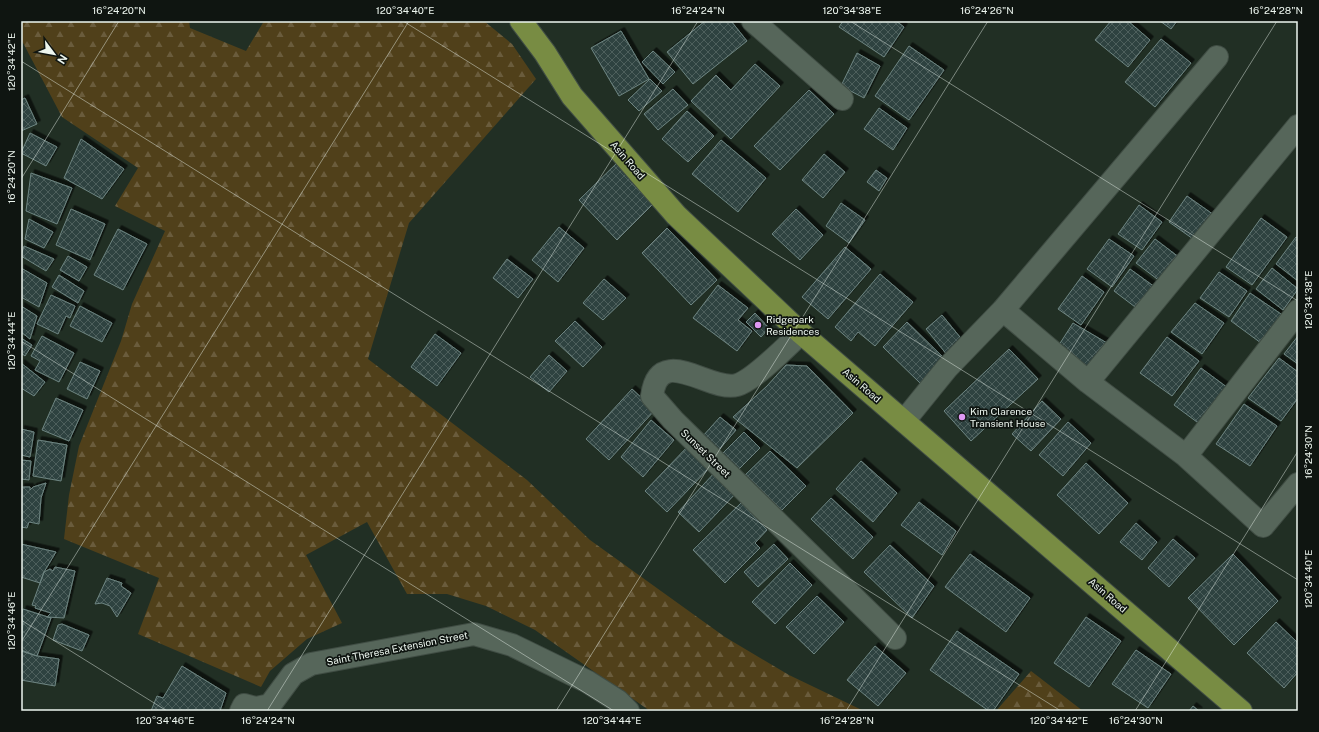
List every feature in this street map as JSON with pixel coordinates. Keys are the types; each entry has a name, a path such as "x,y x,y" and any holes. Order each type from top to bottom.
{"main road":[{"name":"Asin Road","path":"524,22 572,96 676,214 801,333 1241,711"}],"street":[{"path":"753,21 842,99"},
{"path":"904,421 947,368 1003,310 1217,57"},
{"path":"1088,382 1298,126"},
{"path":"1003,310 1088,382 1186,456 1263,526 1298,484"},
{"path":"1186,456 1298,311"},
{"name":"Sunset Street","path":"801,333 760,370 738,385 725,386 692,373 675,371 662,374 654,383 652,396 672,420 895,638"},
{"name":"Saint Theresa Extension Street","path":"241,711 244,705 256,708 270,705 293,674 311,664 474,634 512,644 588,682 618,701 628,711"}],"green space":[{"path":"21,21 189,21 190,28 246,51 264,21 484,21 512,44 536,79 409,223 368,359 527,480 590,540 725,637 789,675 864,711 650,711 535,630 486,606 447,594 407,594 367,522 306,555 342,623 307,639 270,671 261,687 138,634 159,578 64,539 69,495 79,446 121,341 132,304 165,231 115,206 138,168 62,117 21,39"},
{"path":"1031,671 1083,711 996,711"}],"building":[{"path":"705,21 731,21 747,41 693,84 667,52"},
{"path":"843,21 896,21 904,27 884,57 839,27"},
{"path":"1111,21 1128,21 1150,40 1128,67 1095,40"},
{"path":"1160,21 1177,21 1171,29"},
{"path":"621,31 649,79 619,96 591,48"},
{"path":"1161,39 1191,63 1155,107 1125,82"},
{"path":"909,46 944,70 909,120 875,96"},
{"path":"653,51 675,72 663,84 642,62"},
{"path":"857,53 880,66 864,98 841,86"},
{"path":"755,64 780,86 731,139 691,101 716,75 731,90"},
{"path":"650,79 662,91 639,111 628,100"},
{"path":"673,89 688,105 658,130 644,114"},
{"path":"809,90 834,114 780,170 754,146"},
{"path":"25,98 37,124 21,131 21,100"},
{"path":"879,108 907,128 893,150 864,129"},
{"path":"687,111 714,136 688,162 662,139"},
{"path":"30,133 57,147 46,166 21,153"},
{"path":"81,139 124,169 102,199 64,178"},
{"path":"721,140 766,178 738,212 692,174"},
{"path":"824,154 845,172 823,198 802,180"},
{"path":"619,161 657,200 617,240 579,200"},
{"path":"876,170 887,178 879,191 867,182"},
{"path":"31,173 72,188 57,224 26,211"},
{"path":"1187,196 1214,215 1196,241 1169,222"},
{"path":"841,203 865,220 849,243 826,226"},
{"path":"1139,205 1162,222 1142,250 1118,234"},
{"path":"71,209 105,224 90,260 56,245"},
{"path":"796,209 823,235 800,260 772,234"},
{"path":"1261,218 1287,237 1252,285 1226,267"},
{"path":"29,219 53,232 44,248 25,239"},
{"path":"559,227 584,248 558,282 532,260"},
{"path":"667,228 717,280 691,305 642,253"},
{"path":"118,229 147,244 123,290 94,275"},
{"path":"1296,237 1298,238 1298,281 1276,264"},
{"path":"1109,239 1134,256 1112,287 1087,269"},
{"path":"1155,239 1184,261 1165,285 1136,263"},
{"path":"24,246 54,259 46,271 21,256"},
{"path":"845,247 871,269 828,319 802,297"},
{"path":"68,256 87,267 79,281 60,270"},
{"path":"507,259 533,279 518,298 493,278"},
{"path":"21,268 47,283 39,307 21,297"},
{"path":"1272,268 1298,289 1283,310 1256,289"},
{"path":"1130,269 1159,290 1143,313 1114,291"},
{"path":"1219,272 1247,291 1229,317 1200,298"},
{"path":"880,274 913,302 875,346 858,332 851,341 835,327"},
{"path":"59,275 84,291 78,303 52,287"},
{"path":"1082,276 1104,292 1081,325 1058,309"},
{"path":"604,279 626,298 603,320 583,303"},
{"path":"718,285 748,308 738,320 752,331 737,351 693,318"},
{"path":"1250,293 1281,314 1261,343 1231,321"},
{"path":"51,295 75,306 70,318 66,316 58,334 37,324"},
{"path":"1195,303 1224,323 1202,354 1171,332"},
{"path":"21,306 37,316 30,339 21,332"},
{"path":"80,306 112,323 102,342 70,326"},
{"name":"Ridgepark Residences","path":"755,313 769,328 761,337 746,322"},
{"path":"942,315 964,342 948,356 926,329"},
{"path":"575,321 602,347 583,367 555,341"},
{"path":"907,322 944,358 920,383 883,347"},
{"path":"1073,323 1107,343 1092,369 1057,348"},
{"path":"435,334 461,353 437,386 411,367"},
{"path":"42,336 74,353 59,382 35,370 40,361 31,356"},
{"path":"1298,336 1298,364 1284,354"},
{"path":"1167,337 1199,361 1172,396 1140,373"},
{"path":"21,338 32,345 25,356 21,353"},
{"path":"1009,349 1038,379 971,441 944,411"},
{"path":"549,355 567,371 549,392 530,377"},
{"path":"1279,358 1298,372 1298,398 1281,421 1248,398"},
{"path":"80,362 100,371 87,399 67,389"},
{"path":"21,363 45,382 34,396 21,388"},
{"path":"786,365 807,366 853,413 797,468 733,417 767,386"},
{"path":"1201,368 1228,388 1201,425 1174,405"},
{"path":"632,389 655,410 609,460 586,439"},
{"path":"56,398 83,410 69,441 42,430"},
{"path":"1042,401 1061,419 1031,451 1012,434"},
{"path":"1244,404 1277,426 1250,466 1216,444"},
{"path":"720,417 736,430 718,451 702,437"},
{"path":"651,420 674,440 643,477 621,457"},
{"path":"1068,422 1091,443 1063,476 1039,455"},
{"path":"21,429 34,432 30,457 21,455"},
{"path":"744,432 760,448 739,469 723,453"},
{"path":"38,440 67,445 61,481 33,476"},
{"path":"691,443 712,465 667,512 645,491"},
{"path":"770,451 806,486 780,512 744,476"},
{"path":"21,460 31,461 29,480 21,479"},
{"path":"861,461 897,493 873,522 836,489"},
{"path":"1086,463 1128,503 1099,534 1057,495"},
{"path":"717,470 738,491 699,532 678,512"},
{"path":"46,483 41,498 39,524 29,522 27,528 21,527 21,487 30,487 30,490 33,487"},
{"path":"831,498 873,537 853,559 811,519"},
{"path":"919,502 956,531 942,555 901,525"},
{"path":"741,503 767,530 755,543 760,548 725,583 693,550"},
{"path":"1136,523 1157,542 1142,560 1120,542"},
{"path":"1173,539 1195,558 1169,587 1148,568"},
{"path":"21,544 56,552 44,572 40,583 21,577"},
{"path":"774,544 788,559 758,587 744,572"},
{"path":"890,545 934,586 912,618 864,572"},
{"path":"970,554 1030,598 1006,632 945,587"},
{"path":"1233,554 1278,601 1234,645 1188,598"},
{"path":"790,563 812,585 775,624 752,602"},
{"path":"55,567 75,571 64,618 47,617 51,613 35,608 36,606 32,605 44,572 50,569 53,571"},
{"path":"107,578 122,583 121,586 131,593 117,617 110,606 102,603 95,604"},
{"path":"817,596 844,622 814,654 786,627"},
{"path":"23,609 51,618 37,656 21,650 23,621 21,616"},
{"path":"1086,617 1121,641 1089,687 1054,663"},
{"path":"1276,622 1298,643 1298,672 1284,688 1247,653"},
{"path":"62,624 89,635 82,651 53,640 58,625"},
{"path":"957,631 1019,674 993,711 989,711 930,670"},
{"path":"875,646 906,673 878,706 847,680"},
{"path":"1136,650 1171,674 1148,708 1112,684"},
{"path":"21,651 37,656 59,659 55,686 21,680"},
{"path":"182,666 226,693 220,711 151,711 157,696 163,698"},
{"path":"1193,706 1199,711 1189,711"}],"place":[{"name":"Ridgepark Residences","path":"758,325"},
{"name":"Kim Clarence Transient House","path":"962,417"}]}
